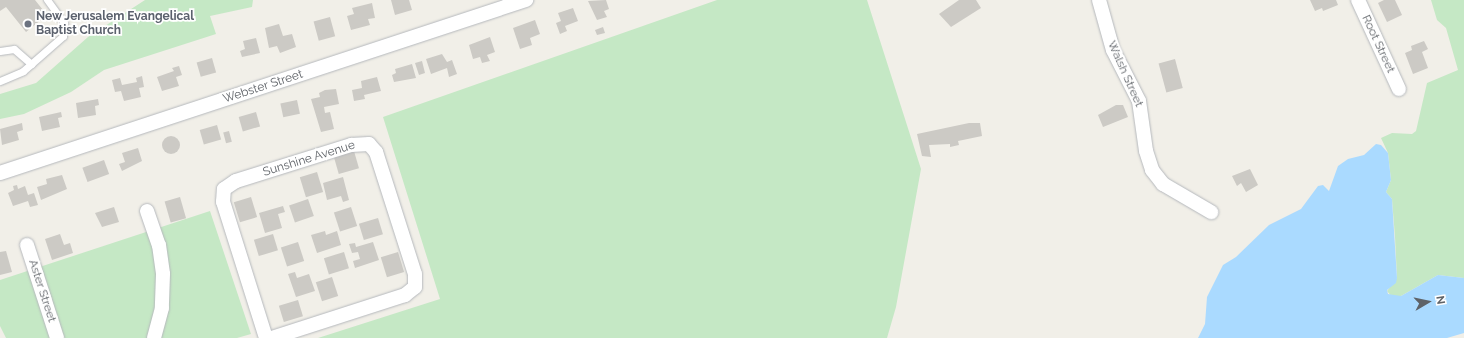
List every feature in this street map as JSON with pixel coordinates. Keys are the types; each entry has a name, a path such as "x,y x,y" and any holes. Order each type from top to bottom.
{"street":[{"name":"Webster Street","path":"0,173 526,0"},
{"name":"Walsh Street","path":"1099,0 1113,50 1140,106 1146,151 1152,170 1164,184 1211,212"},
{"name":"Root Street","path":"1358,0 1399,89"},
{"name":"Sunshine Avenue","path":"266,338 223,202 224,189 236,182 351,145 369,144 378,160 415,274 415,287 405,295 272,338"},
{"path":"147,211 158,245 163,274 162,308 154,338"},
{"name":"Aster Street","path":"27,245 57,338"}],"lane":[{"path":"0,81 31,64 63,36 64,22 47,0"},
{"path":"0,51 14,49 31,64"}],"green space":[{"path":"145,0 253,0 252,7 210,16 216,34 104,70 71,92 24,114 0,119 0,94 36,83 88,37"},
{"path":"717,0 867,0 921,169 896,307 887,338 318,338 440,299 383,117"},
{"path":"1431,0 1464,0 1464,278 1438,275 1401,296 1392,297 1387,291 1397,278 1395,237 1392,199 1386,192 1391,180 1388,153 1381,138 1392,133 1412,134 1416,131 1427,83 1458,70 1446,28 1437,20"},
{"path":"210,211 251,334 237,338 6,338 0,326 0,280"}],"water":[{"path":"1376,144 1381,145 1388,153 1391,180 1386,192 1392,199 1397,278 1396,283 1387,290 1388,294 1401,296 1438,275 1464,278 1464,333 1447,338 1198,338 1205,324 1207,297 1223,265 1236,257 1269,225 1301,209 1318,186 1323,185 1329,191 1338,166 1348,159 1364,155"}],"building":[{"name":"New Jerusalem Evangelical Baptist Church","path":"0,0 35,0 47,15 26,32 6,7 0,11"},
{"path":"391,0 409,0 412,10 395,15"},
{"path":"606,0 609,9 604,11 607,17 597,20 588,1"},
{"path":"959,0 976,0 981,8 951,27 939,14"},
{"path":"1310,0 1336,0 1338,5 1323,11 1322,8 1315,11"},
{"path":"1384,0 1395,0 1402,15 1387,22 1378,3"},
{"path":"372,3 375,18 368,19 370,25 351,30 347,16 354,14 352,8"},
{"path":"573,8 578,21 565,26 567,31 560,34 556,23 561,21 558,13"},
{"path":"330,17 335,36 319,41 314,21"},
{"path":"535,20 540,34 530,38 532,45 520,49 513,28"},
{"path":"279,24 283,36 292,34 296,47 280,53 277,46 269,48 265,28"},
{"path":"603,27 605,33 597,35 595,30"},
{"path":"490,37 495,52 487,55 490,61 482,63 480,57 473,59 469,45"},
{"path":"256,38 260,53 242,57 240,51 245,49 243,41"},
{"path":"1424,41 1428,49 1422,52 1428,68 1413,74 1405,53 1412,50 1411,46"},
{"path":"442,54 447,62 452,60 457,74 449,77 447,68 431,74 426,59"},
{"path":"212,58 216,72 201,77 197,62"},
{"path":"1175,59 1183,88 1166,92 1159,63"},
{"path":"422,61 425,73 419,75 415,63"},
{"path":"412,64 416,78 394,82 392,75 396,73 395,69"},
{"path":"179,66 182,75 176,77 179,86 162,91 157,77 174,71 172,68"},
{"path":"142,76 144,87 139,88 141,97 124,101 121,91 115,92 112,80 120,78 122,85 137,82 136,78"},
{"path":"377,77 381,91 364,95 365,99 354,101 352,90 362,88 361,81"},
{"path":"336,89 339,104 324,107 325,113 330,112 334,129 321,132 311,99 320,97 319,93 325,90"},
{"path":"98,99 99,105 95,106 96,115 78,118 76,103"},
{"path":"297,100 300,114 283,117 280,104"},
{"path":"1116,105 1123,105 1128,117 1103,127 1098,115"},
{"path":"61,112 62,117 58,118 60,127 42,131 39,117"},
{"path":"256,112 260,126 243,131 239,117"},
{"path":"22,123 23,130 17,132 19,140 2,145 0,129"},
{"path":"969,123 980,123 982,136 958,141 959,145 950,147 950,144 929,145 931,157 922,156 917,134"},
{"path":"217,125 221,139 204,144 200,130"},
{"path":"229,131 232,142 226,143 223,133"},
{"path":"171,136 177,139 180,145 177,151 171,154 165,151 162,145 165,139"},
{"path":"138,148 142,161 122,171 119,164 125,162 122,153"},
{"path":"354,151 359,168 339,174 334,157"},
{"path":"104,160 109,174 88,182 82,168"},
{"path":"1250,169 1258,185 1246,192 1241,183 1237,186 1232,176"},
{"path":"317,172 323,192 306,197 300,177"},
{"path":"62,175 67,189 41,200 37,187 47,184 46,179"},
{"path":"343,177 349,200 343,202 341,196 327,200 323,183"},
{"path":"17,185 18,189 25,186 28,195 34,193 38,205 30,207 28,201 13,206 8,193 14,190 13,186"},
{"path":"180,197 186,218 171,223 165,201"},
{"path":"251,197 257,217 240,222 234,202"},
{"path":"308,199 314,216 295,223 289,206"},
{"path":"283,206 285,212 278,214 282,228 265,233 259,213"},
{"path":"114,207 119,222 102,227 95,213"},
{"path":"351,207 357,226 340,232 334,213"},
{"path":"378,218 383,234 364,240 359,224"},
{"path":"325,231 326,235 337,231 341,245 317,253 311,235"},
{"path":"60,234 64,245 70,243 73,253 52,260 45,239"},
{"path":"273,234 278,250 259,256 254,240"},
{"path":"298,242 304,261 287,267 281,248"},
{"path":"373,242 379,260 355,268 353,261 360,259 358,252 352,253 349,244 355,243 356,247"},
{"path":"6,251 12,272 0,275 0,252"},
{"path":"344,252 349,268 329,274 324,258"},
{"path":"398,252 404,272 387,277 381,257"},
{"path":"295,272 297,278 309,274 315,291 296,297 288,274"},
{"path":"332,277 338,296 322,301 316,282"},
{"path":"298,300 303,316 284,322 279,306"}],"place":[{"name":"New Jerusalem Evangelical Baptist Church","path":"28,24"}]}
